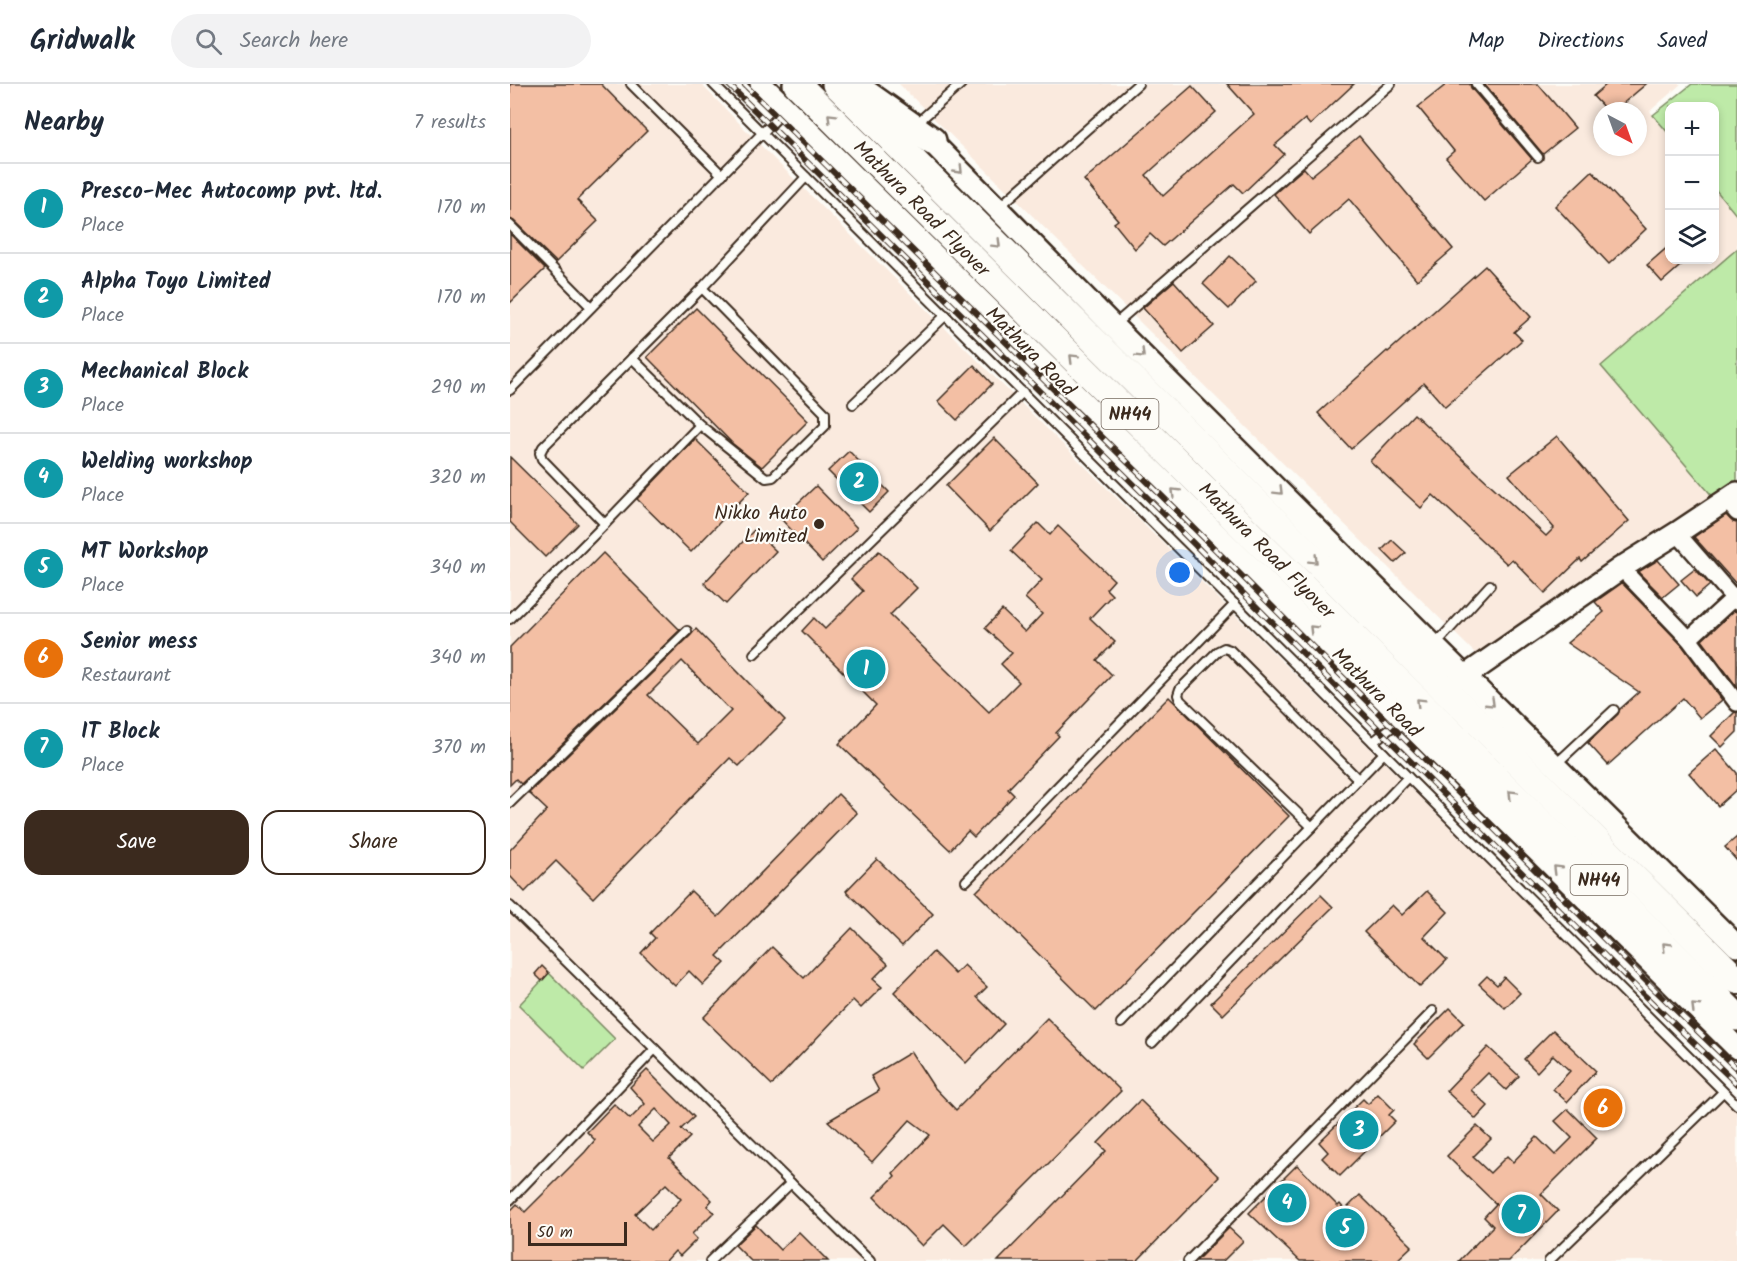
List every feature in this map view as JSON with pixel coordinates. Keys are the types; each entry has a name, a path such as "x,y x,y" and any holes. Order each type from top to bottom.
{"highway":[{"name":"Mathura Road Flyover","path":"797,84 1737,1017"},
{"name":"Mathura Road Flyover","path":"836,84 1737,980"},
{"path":"852,84 923,133"}],"main road":[{"name":"Mathura Road","path":"761,84 1737,1048"},
{"path":"874,84 1464,677 1737,946"},
{"path":"1464,677 1621,568 1733,502"}],"street":[{"path":"1677,533 1736,598 1689,639"},
{"path":"1621,568 1689,639 1737,703"}],"lane":[{"path":"631,84 722,175"},
{"path":"713,84 1737,1105"},
{"path":"923,133 961,84"},
{"path":"997,208 1138,84"},
{"path":"1113,326 1392,84"},
{"path":"1476,84 1538,157"},
{"path":"510,390 786,109"},
{"path":"605,524 542,459 540,453 543,447 702,288 806,177"},
{"path":"510,225 591,307"},
{"path":"632,358 700,425 766,478 772,477 825,426 825,413 702,288"},
{"path":"853,404 946,315"},
{"path":"754,654 1023,392"},
{"path":"510,619 700,425"},
{"path":"1434,646 1490,585"},
{"path":"966,880 1235,604"},
{"path":"510,803 687,631"},
{"path":"1312,827 1180,700 1178,695 1180,689 1218,651 1224,648 1230,650 1358,779"},
{"path":"1555,766 1614,710"},
{"path":"1372,741 1404,718"},
{"path":"1121,1023 1384,753"},
{"path":"1152,1043 1408,777"},
{"path":"510,906 870,1261"},
{"path":"1188,1261 1433,1011"},
{"path":"510,1200 655,1049"},
{"path":"1549,1261 1723,1092"},
{"path":"710,1261 791,1183"}],"shaded area":[{"path":"510,84 701,84 778,163 1737,1111 1737,1261 510,1261"},
{"path":"899,84 1681,84 1650,111 1665,129 1665,264 1719,264 1719,194 1737,216 1737,249 1602,366 1714,498 1480,658"}],"green space":[{"path":"1692,84 1737,84 1737,216 1719,194 1719,102 1669,102"},
{"path":"1665,105 1665,129 1653,115"},
{"path":"1737,249 1737,481 1714,498 1601,366"},
{"path":"549,973 615,1039 584,1070 519,1005"}],"building":[{"path":"510,84 601,84 647,131 577,200 598,221 556,262 510,219"},
{"path":"1227,84 1354,84 1310,125 1305,119 1275,145 1284,154 1243,193 1234,184 1163,246 1150,234 1135,249 1114,223 1118,220 1084,180 1192,86 1216,112 1146,175 1163,196 1254,114"},
{"path":"1447,84 1470,84 1532,159 1484,201 1446,158 1454,151 1418,107"},
{"path":"1484,84 1538,84 1575,128 1543,154"},
{"path":"1607,84 1646,84 1625,102 1599,102 1593,96"},
{"path":"1359,136 1453,249 1417,280 1349,199 1309,234 1274,194 1304,168 1311,176"},
{"path":"1592,171 1646,229 1609,264 1555,206"},
{"path":"510,234 545,269 510,303"},
{"path":"1665,249 1665,264 1682,264 1662,282 1647,265"},
{"path":"1230,256 1256,281 1229,309 1203,284"},
{"path":"1485,266 1531,317 1514,332 1522,340 1445,407 1424,383 1351,449 1318,413"},
{"path":"1174,281 1214,326 1183,353 1143,308"},
{"path":"696,308 808,421 762,467 733,444 647,357"},
{"path":"974,365 992,384 957,420 938,401"},
{"path":"1414,414 1546,536 1554,528 1509,475 1557,436 1629,521 1582,562 1580,559 1545,593 1512,559 1507,564 1433,495 1421,508 1370,461"},
{"path":"994,438 1038,483 990,531 946,486"},
{"path":"695,439 749,492 691,552 637,499"},
{"path":"849,451 889,492 869,512 828,471"},
{"path":"510,457 578,524 545,557 510,522"},
{"name":"Nikko Auto Limited","path":"816,486 857,528 822,562 781,519"},
{"path":"1726,515 1737,523 1737,585 1694,537"},
{"path":"1038,523 1050,535 1058,526 1114,580 1106,589 1112,595 1090,618 1115,642 1097,660 1112,675 1056,733 1059,736 1008,789 1014,795 974,837 968,831 950,850 839,744 876,705 802,631 814,618 825,629 863,591 851,579 879,551 917,588 890,615 989,712 1019,682 1001,664 1012,653 985,628 1002,610 1025,632 1042,614 1025,598 1042,580 1011,551"},
{"path":"754,530 776,551 726,604 704,583"},
{"path":"1392,540 1406,553 1395,563 1382,550"},
{"path":"603,553 680,630 521,784 516,779 510,785 510,647"},
{"path":"1658,560 1679,584 1663,597 1638,572"},
{"path":"1695,569 1710,585 1696,597 1681,580"},
{"path":"1622,583 1682,645 1722,700 1700,718 1683,698 1608,765 1588,743 1639,692 1567,643 1604,612 1595,602"},
{"path":"1734,611 1737,612 1737,687 1702,640"},
{"path":"696,629 785,720 739,766 730,758 593,898 556,861 525,892 510,876 510,850 547,810 529,793","holes":["682,661 731,711 698,744 648,695"]},
{"path":"1169,697 1289,816 1096,1011 976,892"},
{"path":"1735,712 1737,713 1737,732 1722,747 1711,736"},
{"path":"1716,749 1737,773 1737,789 1718,806 1689,773"},
{"path":"838,794 857,813 717,956 725,963 703,985 689,971 675,986 641,953 655,938 650,933 691,891 718,917"},
{"path":"1737,837 1737,861 1725,847"},
{"path":"877,859 933,914 902,946 846,891"},
{"path":"1427,891 1448,912 1424,937 1447,960 1420,987 1364,932 1392,905 1402,915"},
{"path":"1321,895 1333,907 1223,1015 1211,1003"},
{"path":"852,928 888,964 873,979 882,987 861,1008 853,1000 772,1085 703,1018 772,947 804,978"},
{"path":"933,952 955,974 964,965 987,987 977,997 1004,1024 966,1063 894,992"},
{"path":"542,966 549,973 542,981 535,974"},
{"path":"1487,976 1497,985 1504,977 1520,993 1505,1008 1479,984"},
{"path":"1450,1008 1464,1022 1428,1058 1414,1044"},
{"path":"1047,1018 1121,1091 966,1246 944,1224 922,1246 874,1197 895,1176 893,1173 930,1135 910,1120 872,1162 828,1121 879,1091 871,1076 911,1052 933,1086 956,1110"},
{"path":"1553,1030 1596,1071 1567,1102 1553,1089 1570,1071 1553,1055 1537,1072 1524,1059"},
{"path":"1488,1047 1519,1076 1506,1090 1488,1073 1471,1090 1488,1106 1476,1119 1446,1091"},
{"path":"647,1070 694,1117 681,1129 690,1137 669,1158 712,1200 707,1206 714,1212 692,1234 697,1239 680,1256 675,1251 666,1261 510,1261 510,1211 517,1204 525,1212 585,1152 595,1140 587,1132 614,1104 630,1119 645,1104 630,1087","holes":["656,1109 671,1125 653,1142 638,1127","666,1184 681,1199 651,1230 635,1214"]},
{"path":"1378,1094 1394,1110 1389,1115 1395,1121 1340,1176 1322,1158 1328,1152 1319,1142 1363,1099 1368,1104"},
{"path":"1140,1100 1219,1177 1137,1261 998,1261 1106,1151 1098,1143"},
{"path":"1568,1109 1597,1138 1541,1194 1558,1211 1509,1261 1459,1261 1493,1226 1484,1217 1496,1204 1447,1156 1477,1126 1491,1139 1473,1157 1490,1173 1507,1156 1513,1162 1537,1137 1555,1155 1572,1138 1555,1121"},
{"path":"1297,1165 1338,1206 1340,1204 1345,1210 1360,1195 1412,1246 1396,1261 1300,1261 1249,1213"},
{"path":"756,1225 780,1250 799,1232 828,1261 751,1261 735,1245"},
{"path":"1229,1228 1243,1241 1223,1261 1196,1261"}],"railway":[{"path":"728,84 1167,517 1645,996 1737,1084"},
{"path":"744,84 1737,1069"}],"place":[{"name":"Alpha Toyo Limited","path":"859,482"},
{"name":"Nikko Auto Limited","path":"819,524"},
{"name":"Presco-Mec Autocomp pvt. ltd.","path":"866,669"},
{"name":"Senior mess","path":"1603,1108"},
{"name":"Mechanical Block","path":"1359,1130"},
{"name":"Welding workshop","path":"1287,1203"},
{"name":"IT Block","path":"1521,1214"},
{"name":"MT Workshop","path":"1345,1228"}]}
